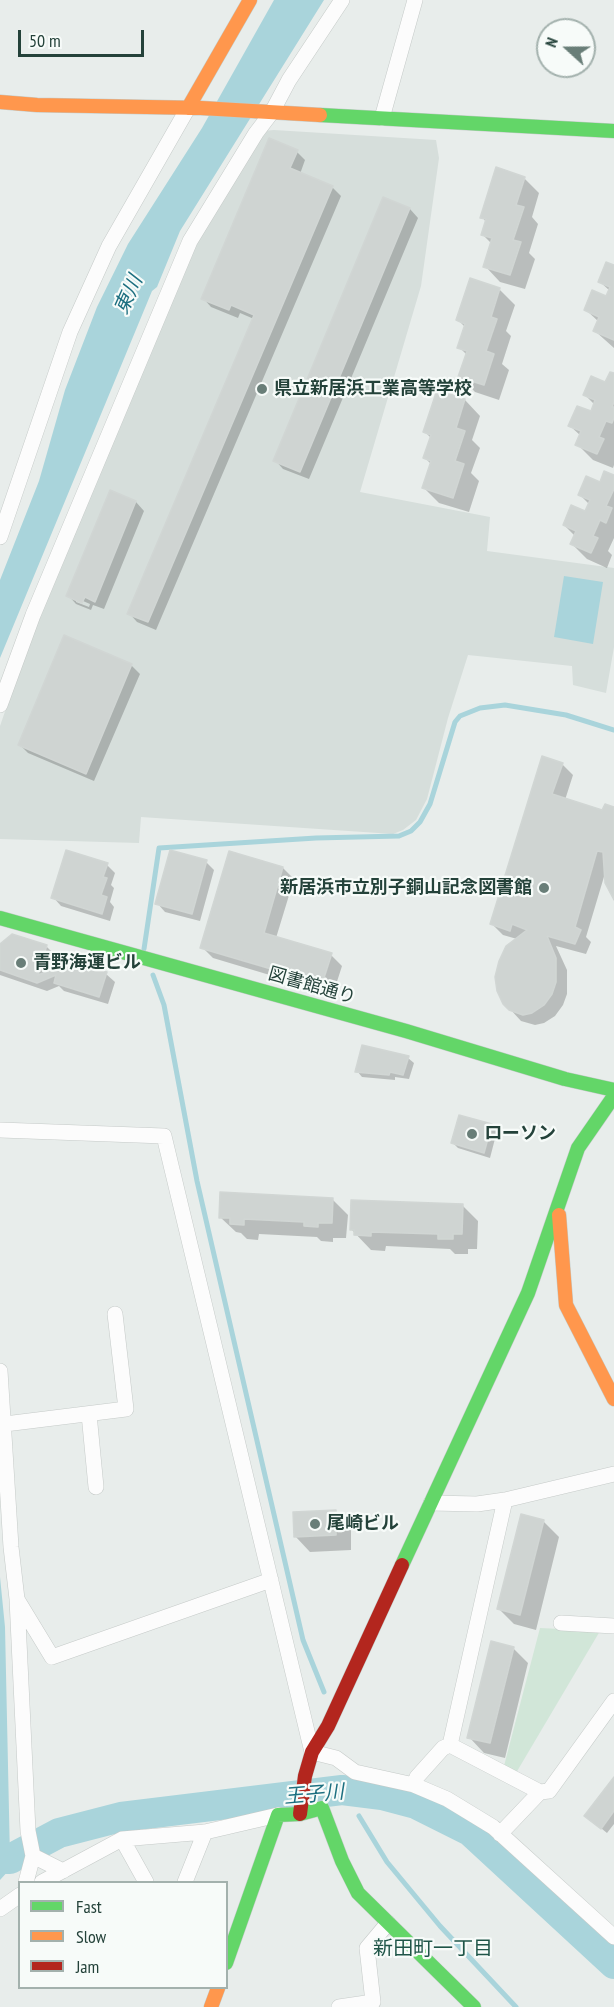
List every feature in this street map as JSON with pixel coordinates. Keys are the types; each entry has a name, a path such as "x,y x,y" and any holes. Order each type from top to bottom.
{"street":[{"path":"0,537 70,332 109,246 195,108 250,0"},
{"path":"0,705 33,615 190,241 256,133 265,112 342,0"},
{"path":"382,118 415,0"},
{"path":"0,102 37,105 195,108 614,130"},
{"name":"図書館通り","path":"0,918 406,1031 565,1079 614,1090"},
{"path":"300,1814 305,1776 312,1752 328,1726 431,1503 538,1293 559,1205 578,1148 614,1096"},
{"path":"0,1130 164,1136 312,1752"},
{"path":"559,1205 566,1305 614,1399"},
{"path":"538,1293 566,1305"},
{"path":"5,1424 126,1409 115,1314"},
{"path":"0,1371 16,1599 28,1831 33,1856 26,1881"},
{"path":"89,1414 96,1487"},
{"path":"431,1503 477,1504 505,1500 614,1474"},
{"path":"450,1745 505,1500"},
{"path":"16,1599 52,1657 271,1580"},
{"path":"561,1623 614,1626"},
{"path":"450,1745 540,1792 549,1791 614,1701"},
{"path":"414,1785 417,1777 443,1748 450,1745"},
{"path":"312,1752 336,1758 355,1772 414,1785 447,1799 500,1834 614,1938"},
{"path":"500,1834 540,1792"},
{"path":"44,1881 122,1839 205,1832 278,1815 300,1814 322,1808 342,1861 358,1893 474,2007"},
{"path":"228,1957 278,1815"},
{"path":"185,1881 205,1832"},
{"path":"122,1839 145,1881"},
{"path":"33,1856 63,1871"},
{"path":"0,1909 18,1896"},
{"path":"339,2007 373,2002 367,1948 388,1923"},
{"path":"204,1989 212,2006"},
{"path":"212,2006 218,1989"}],"shaded area":[{"name":"県立新居浜工業高等学校","path":"263,131 436,140 439,158 421,286 360,492 490,517 487,551 614,568 614,647 606,693 573,685 572,666 468,655 448,718 427,799 416,820 393,834 141,817 139,843 0,839 0,726 31,636 194,244"}],"green space":[{"path":"540,1628 600,1631 516,1773 504,1766"}],"water":[{"name":"東川","path":"274,0 324,0 180,231 157,287 152,291 0,658 0,580 39,481 65,390 97,307 128,244 202,128"},
{"path":"564,576 603,582 593,644 554,637"},
{"path":"0,1577 5,1627 10,1869 0,1880"}],"building":[{"path":"269,138 298,150 290,168 333,186 148,622 127,614 254,315 231,305 229,310 201,299"},
{"path":"496,167 525,177 516,205 524,207 513,240 521,242 510,275 483,267 492,238 481,235 486,219 480,218"},
{"path":"383,197 410,208 300,472 273,461"},
{"path":"606,262 614,265 614,340 593,331 599,317 584,310 592,290 606,296 610,287 598,282"},
{"path":"470,278 500,288 491,317 497,319 486,351 494,354 484,385 458,377 467,351 457,348 465,324 456,320"},
{"path":"610,372 614,373 612,407 614,407 614,418 612,423 606,421 599,437 604,439 597,454 575,445 581,431 568,426 577,406 591,411 595,400 583,395 591,376 605,382"},
{"path":"437,390 465,399 456,428 465,431 455,461 464,464 453,498 422,488 431,461 423,458 431,435 423,432"},
{"path":"604,471 614,475 614,489 606,506 612,508 606,523 600,520 593,536 598,538 591,553 570,544 576,531 563,525 571,505 585,511 590,500 578,495 586,476 600,482"},
{"path":"110,490 136,501 95,602 85,597 82,603 66,596"},
{"path":"64,635 132,664 86,774 18,745"},
{"name":"新居浜市立別子銅山記念図書館","path":"542,756 563,763 552,794 602,810 605,804 614,807 614,900 605,883 603,852 597,851 575,927 581,930 575,944 547,936 556,958 556,982 552,994 544,1005 532,1013 523,1015 509,1010 503,1004 497,991 495,977 506,946 527,930 512,924 510,931 490,924"},
{"path":"66,850 108,863 103,877 107,878 101,895 107,897 102,914 51,898"},
{"path":"170,850 207,860 192,914 155,904"},
{"path":"229,851 283,867 264,933 332,953 322,984 200,948"},
{"name":"青野海運ビル","path":"12,934 47,945 38,975 56,968 60,958 107,972 99,997 54,983 56,975 37,983 0,970 0,944"},
{"path":"362,1045 409,1056 403,1075 390,1072 389,1075 355,1072"},
{"name":"ローソン","path":"459,1115 492,1124 484,1153 451,1143"},
{"path":"220,1192 333,1198 332,1223 318,1223 318,1227 304,1226 304,1222 244,1219 244,1225 230,1224 230,1218 219,1218"},
{"path":"351,1200 463,1204 462,1234 453,1234 453,1239 438,1239 438,1234 371,1232 371,1236 354,1235 354,1230 350,1230"},
{"name":"尾崎ビル","path":"336,1510 336,1535 294,1537 293,1512"},
{"path":"521,1514 544,1520 520,1615 497,1609"},
{"path":"491,1641 514,1647 490,1743 467,1738"},
{"path":"614,1777 614,1811 601,1829 584,1816"}],"waterway":[{"path":"144,949 159,848 316,838 399,836 411,831 420,822 430,804 455,722 460,716 480,708 505,705 566,715 614,730"},
{"path":"153,975 164,1005 197,1181 303,1640 324,1692"},
{"path":"342,1790 348,1800"},
{"name":"王子川","path":"0,1859 10,1859 59,1833 121,1817 342,1790 382,1795 416,1804 470,1831 614,1964"},
{"path":"359,1816 387,1862 440,1926 516,2007"}],"traffic: fast":[{"path":"320,115 614,131"},
{"path":"0,918 406,1031 565,1079 614,1090"},
{"path":"402,1565 528,1293 578,1148 614,1096"},
{"path":"228,1957 278,1815 300,1814 322,1808 342,1861 358,1893 474,2007"}],"traffic: slow":[{"path":"188,108 250,0"},
{"path":"0,102 37,105 201,108 320,115"},
{"path":"559,1215 566,1305 614,1399"},
{"path":"211,2007 218,1989"}],"traffic: jam":[{"path":"300,1814 305,1776 312,1752 328,1726 402,1565"}],"place":[{"name":"県立新居浜工業高等学校","path":"262,389"},
{"name":"新居浜市立別子銅山記念図書館","path":"544,888"},
{"name":"青野海運ビル","path":"21,963"},
{"name":"ローソン","path":"472,1134"},
{"name":"尾崎ビル","path":"315,1524"}],"district":[{"name":"新田町一丁目","path":"433,1949"}]}
